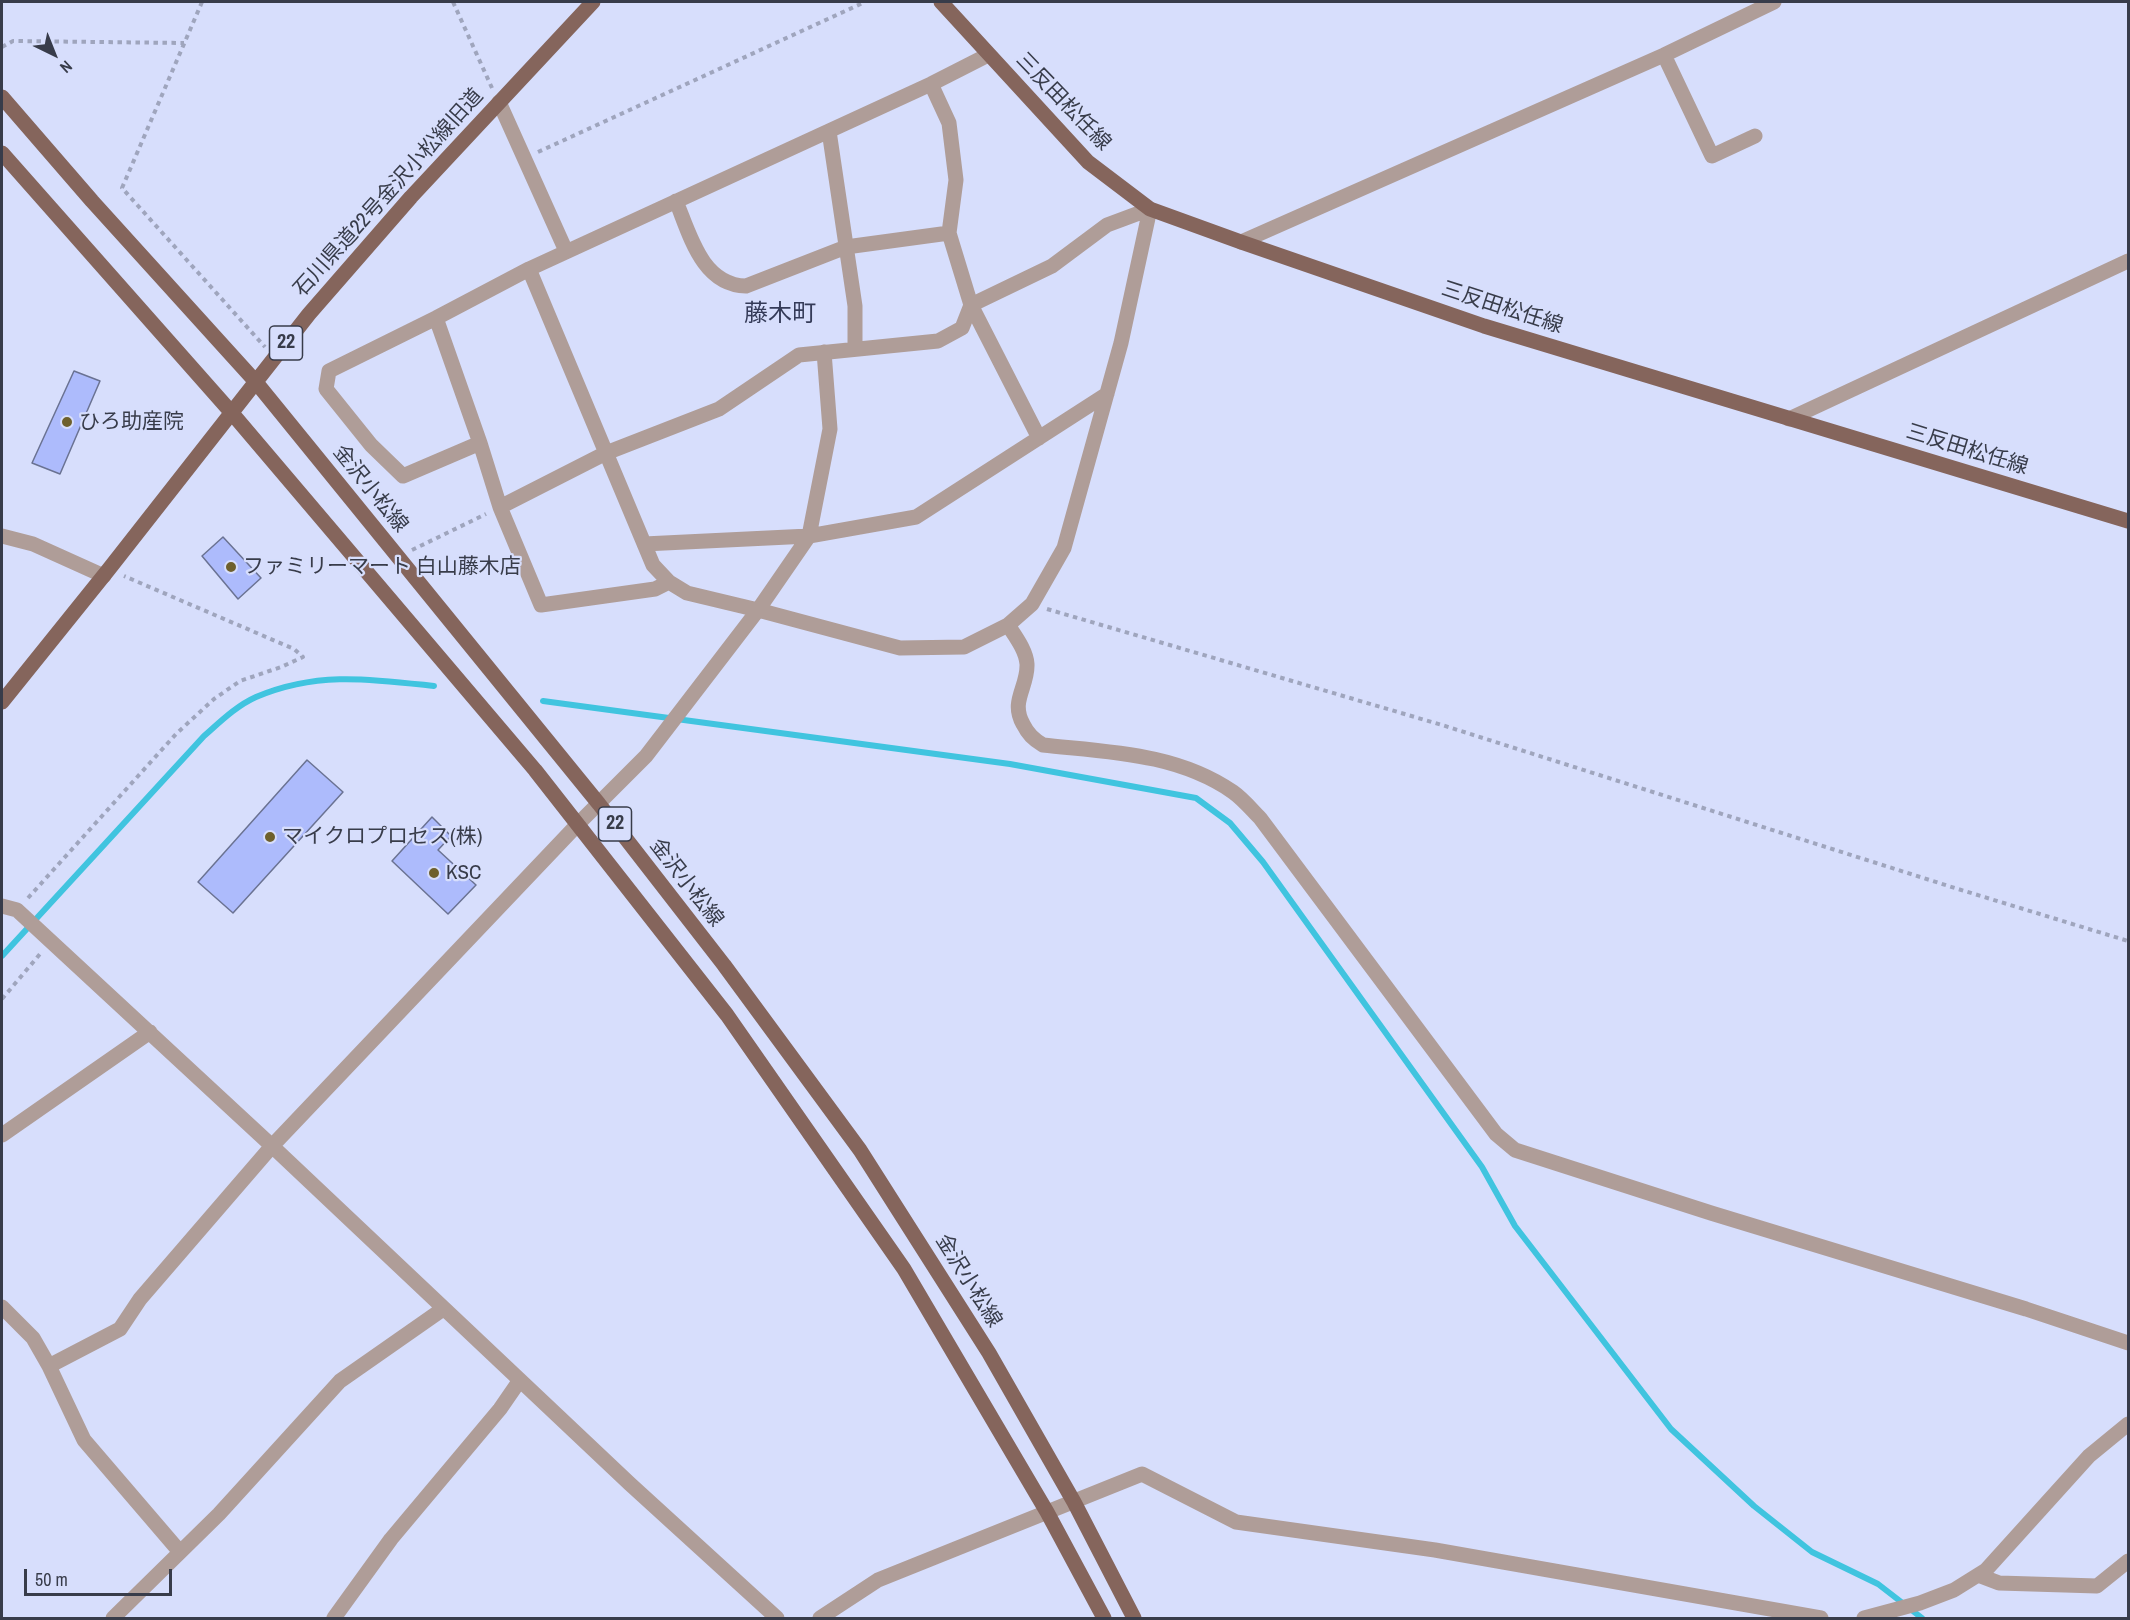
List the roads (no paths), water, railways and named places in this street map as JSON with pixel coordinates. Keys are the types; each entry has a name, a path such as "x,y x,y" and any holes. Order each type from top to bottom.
{"main road":[{"name":"石川県道22号金沢小松線旧道","path":"2,702 309,314 411,197 593,2"},
{"name":"三反田松任線","path":"941,2 1088,162 1150,209 1484,326 2128,520"},
{"name":"金沢小松線","path":"2,97 92,201 255,381 598,804 724,965 860,1150 989,1353 1074,1502 1134,1618"},
{"name":"22","path":"2,153 231,412 535,770 727,1015 904,1269 1047,1512 1104,1618"}],"street":[{"path":"1241,242 1664,55 1774,2"},
{"path":"480,443 403,476 371,445 326,389 329,371 436,318 529,268 931,84 988,55"},
{"path":"1664,55 1712,156 1755,136"},
{"path":"931,84 949,123 956,180 949,233 970,305 1039,438"},
{"path":"498,102 566,251"},
{"path":"829,131 855,306 855,349"},
{"path":"676,201 701,261 721,279 736,286 746,286 846,248 949,233"},
{"path":"500,507 606,453 718,409 799,355 938,341 962,328 970,305 1052,266 1107,225 1150,209"},
{"path":"529,268 653,565 669,582 687,593 900,648 964,647 1008,625 1032,604 1064,548 1121,343 1150,209"},
{"path":"1789,419 2128,261"},
{"path":"436,318 500,507 541,605 655,589 669,582"},
{"path":"50,1366 120,1329 140,1299 272,1146 578,824 646,756 758,610 809,536 830,429 824,352"},
{"path":"644,544 809,536 916,517 1107,394"},
{"path":"2,536 33,544 106,573"},
{"path":"1008,625 1020,645 1027,664 1017,707 1020,718 1033,739 1043,744 1168,761 1202,774 1234,793 1260,818 1496,1134 1515,1150 1538,1160 2026,1309 2128,1343"},
{"path":"2,906 17,910 150,1032 638,1492 777,1618"},
{"path":"2,1135 150,1032"},
{"path":"2,1307 33,1338 50,1366 84,1440 180,1552"},
{"path":"113,1618 219,1515 340,1381 443,1309"},
{"path":"334,1618 391,1539 500,1409 520,1380"},
{"path":"1864,1618 1920,1603 1954,1590 1986,1570 2089,1456 2128,1424"},
{"path":"820,1618 878,1580 1142,1474 1236,1522 1435,1550 1821,1618"},
{"path":"1978,1575 1999,1583 2097,1586 2128,1562"}],"waterway":[{"path":"2,956 204,736 242,705 279,689 323,680 388,681 434,686"},
{"path":"543,701 1010,764 1196,798 1230,823 1263,862 1482,1167 1515,1226 1671,1429 1754,1506 1812,1552 1878,1584 1922,1618"}],"place":[{"name":"ひろ助産院","path":"67,422"},
{"name":"ファミリーマート 白山藤木店","path":"231,567"},
{"name":"マイクロプロセス(株)","path":"270,837"},
{"name":"KSC","path":"434,873"}],"district":[{"name":"藤木町","path":"780,315"}]}
